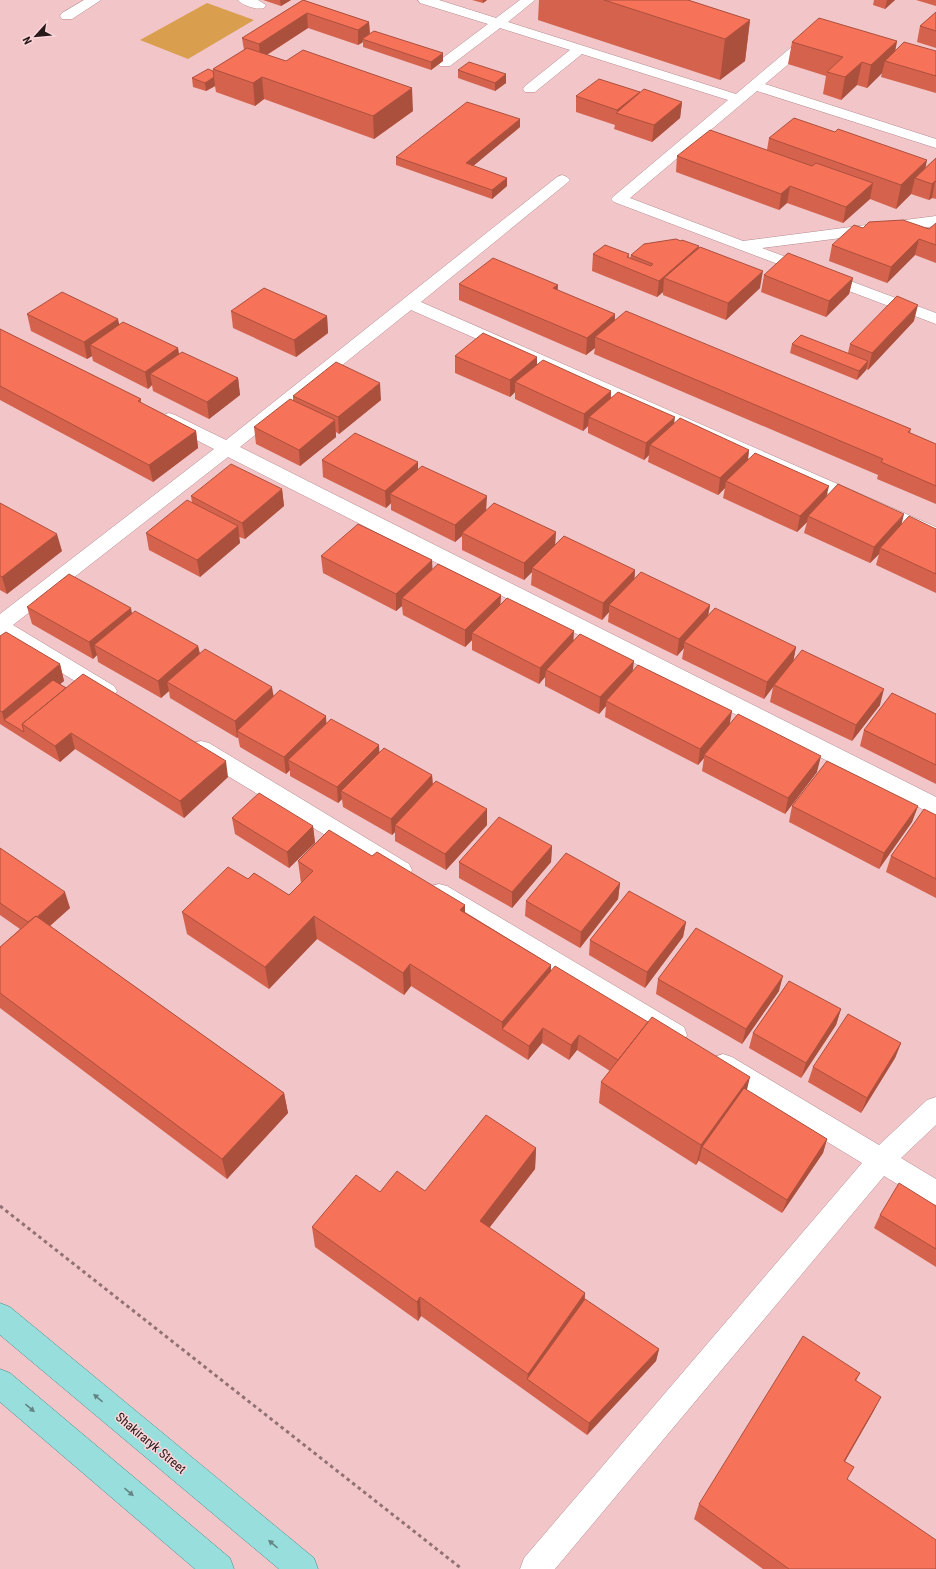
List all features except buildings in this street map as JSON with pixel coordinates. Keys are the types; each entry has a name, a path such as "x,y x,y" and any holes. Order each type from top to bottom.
{"main road":[{"name":"Shakiraryk Street","path":"0,1317 303,1569"},
{"path":"0,1383 219,1569"}],"street":[{"path":"67,16 94,0"},
{"path":"245,0 259,5"},
{"path":"425,0 738,99"},
{"path":"445,63 528,0"},
{"path":"816,34 619,199 936,319"},
{"path":"530,89 580,49"},
{"path":"754,86 936,144"},
{"path":"123,701 0,626 228,449 411,304 562,180"},
{"path":"742,245 936,221"},
{"path":"411,304 936,535"},
{"path":"150,409 936,807"},
{"path":"184,738 936,1193"},
{"path":"535,1569 881,1160 936,1108"}],"path":[{"path":"0,1206 462,1569"}],"shaded area":[{"path":"207,3 254,20 188,59 140,40"}]}
